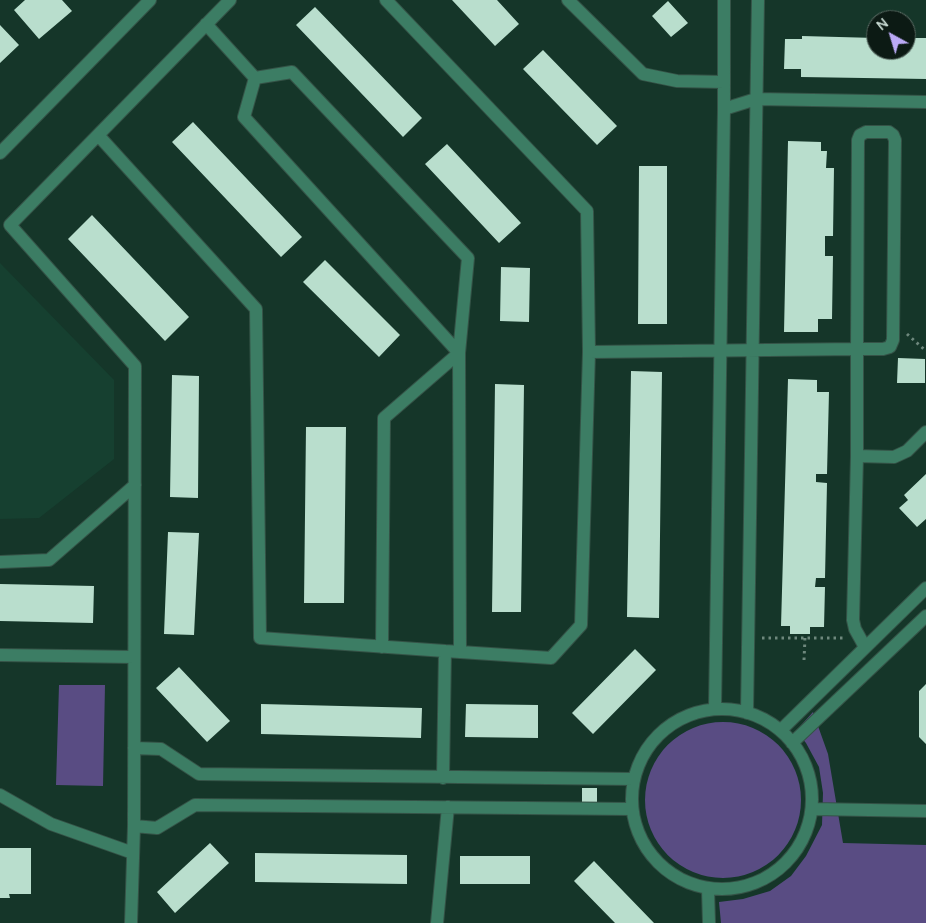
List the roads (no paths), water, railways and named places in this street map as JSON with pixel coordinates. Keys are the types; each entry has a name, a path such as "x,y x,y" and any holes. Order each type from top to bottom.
{"street":[{"path":"0,153 150,0"},
{"path":"131,923 134,826 135,366 10,225 230,0"},
{"path":"98,135 256,309 260,638 551,658 582,625 589,352 587,211 386,0"},
{"path":"568,0 643,74 677,82 724,82"},
{"path":"715,709 724,0"},
{"path":"747,713 758,0"},
{"path":"206,24 255,78"},
{"path":"255,78 292,72 468,258 459,353 460,652"},
{"path":"255,78 244,117 459,353"},
{"path":"724,109 756,99 926,102"},
{"path":"589,352 857,349 890,346 893,340 895,140 893,134 889,132 866,132 860,135 858,140 857,349 857,456 853,620 865,647"},
{"path":"382,647 384,418 459,353"},
{"path":"857,456 894,456 907,451 926,432"},
{"path":"0,562 49,560 135,485"},
{"path":"781,730 926,588"},
{"path":"792,743 926,616"},
{"path":"443,778 445,651"},
{"path":"0,654 134,657"},
{"path":"715,709 738,710 747,713 761,717 781,730 800,752 811,780 813,809 805,837 789,862 765,879 738,889 708,889 680,880 656,862 640,838 632,809 634,779 644,753 663,731 687,716 715,709"},
{"path":"134,748 161,749 199,774 634,779"},
{"path":"0,795 51,824 133,854"},
{"path":"134,826 157,828 196,805 632,809"},
{"path":"437,923 448,807"},
{"path":"813,809 926,811"},
{"path":"708,889 709,923"}]}
